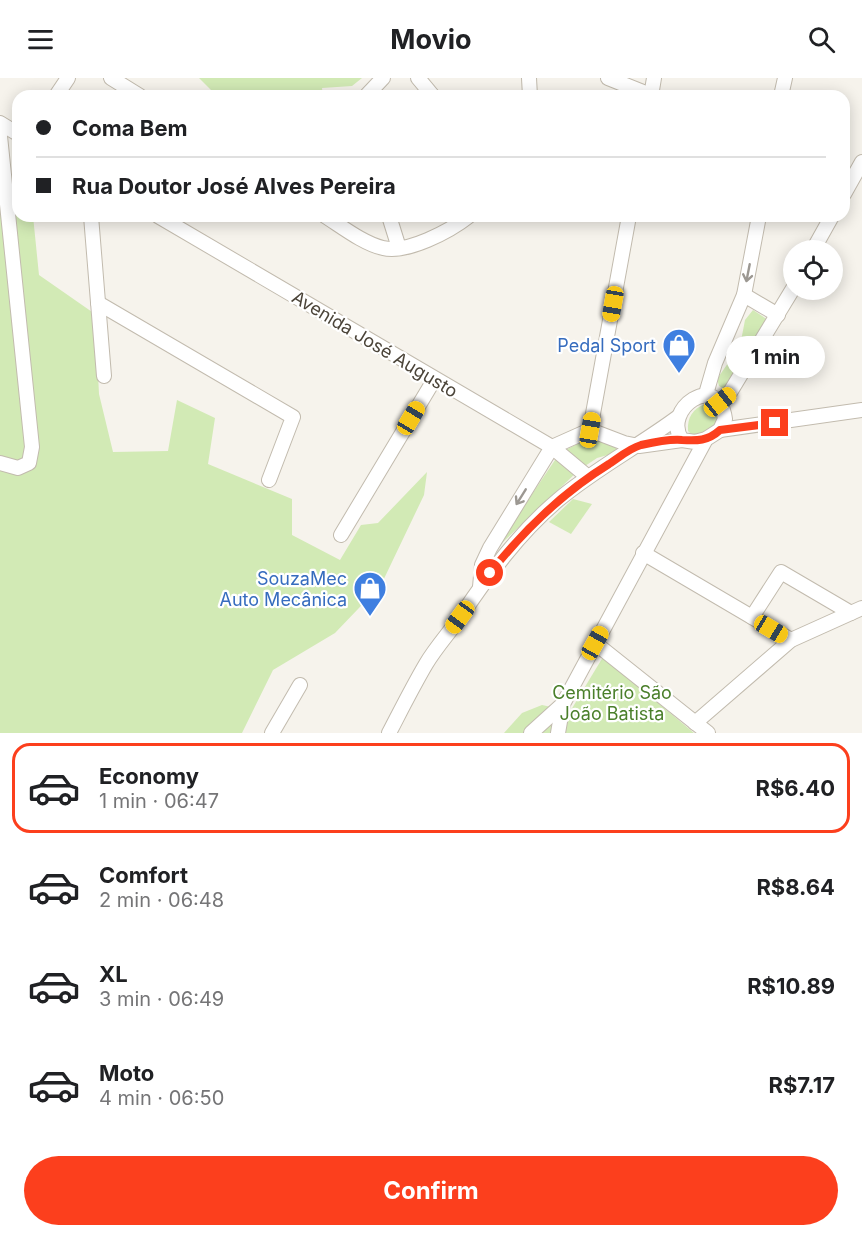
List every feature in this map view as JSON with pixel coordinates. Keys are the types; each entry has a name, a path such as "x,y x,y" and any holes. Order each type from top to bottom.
{"street":[{"path":"111,78 131,90"},
{"path":"372,90 383,78"},
{"path":"418,78 428,90"},
{"path":"608,78 637,90"},
{"path":"0,136 32,447 29,463 18,468 0,463"},
{"path":"854,176 862,162"},
{"path":"91,222 104,376"},
{"name":"Avenida José Augusto","path":"170,222 434,380 552,447 588,477"},
{"path":"335,222 385,249 399,248 429,240 461,222"},
{"path":"391,222 399,248"},
{"path":"590,430 628,222"},
{"path":"706,394 715,363 744,295 758,222"},
{"path":"819,240 829,222"},
{"path":"744,295 778,315"},
{"path":"720,430 725,419 722,406 787,300"},
{"path":"98,303 293,417 269,480"},
{"path":"341,535 434,380"},
{"path":"389,733 426,663 480,587 512,545 556,502 588,477 639,446 678,417 698,396 706,394 713,396 722,406 754,427"},
{"path":"480,587 482,566 490,548 552,447 590,430 624,443 639,446 682,440 695,442 706,439 720,430 862,410"},
{"path":"678,417 677,432 682,440"},
{"path":"558,733 563,704 706,439"},
{"path":"490,548 501,560"},
{"path":"644,553 790,640"},
{"path":"752,617 781,572 857,610"},
{"path":"695,723 790,640 857,610"},
{"path":"595,643 708,733"},
{"path":"272,733 300,685"},
{"path":"531,733 563,704"}],"green space":[{"path":"199,78 362,78 352,86 322,88 322,90 211,90"},
{"path":"0,193 12,194 12,222 34,222 39,275 95,314 99,394 113,452 168,451 177,400 215,418 208,464 292,499 292,535 340,560 361,525 378,523 427,472 424,495 381,585 335,633 273,670 242,733 0,733"},
{"path":"753,310 768,320 728,391 719,386 717,379 740,346 745,320"},
{"path":"705,404 713,404 717,410 717,421 710,429 692,435 688,431 690,418 697,408"},
{"path":"590,438 617,445 615,453 597,458 582,468 561,452"},
{"path":"557,457 577,472 502,543 520,512"},
{"path":"573,499 592,504 571,534 549,522"},
{"name":"Cemitério São João Batista","path":"603,657 694,733 564,733 571,710"},
{"path":"542,705 570,711 562,733 504,733 522,713"}],"place":[{"name":"Pedal Sport","path":"679,374"},
{"name":"SouzaMec Auto Mecânica","path":"370,617"}],"route":[{"path":"490,573 512,545 556,502 588,477 639,446 682,440 695,442 715,435 720,430 775,423"}]}
